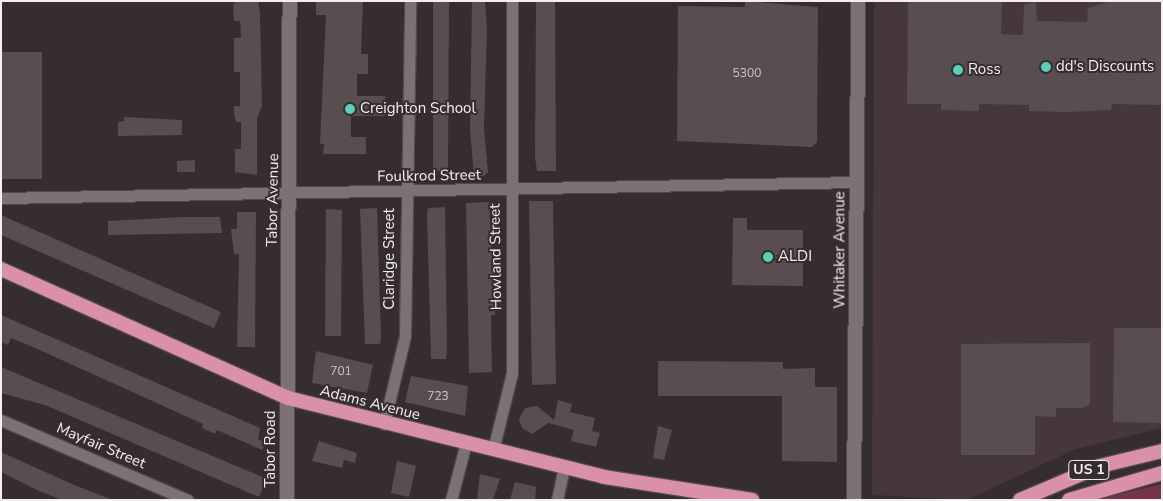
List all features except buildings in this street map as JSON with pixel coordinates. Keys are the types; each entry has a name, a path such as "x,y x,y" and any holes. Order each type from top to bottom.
{"highway":[{"name":"Adams Avenue","path":"1,269 288,398 384,424 564,467 752,500"},
{"name":"US 1","path":"1020,500 1079,474 1162,451"},
{"name":"US 1","path":"1069,500 1162,473"}],"street":[{"name":"Tabor Avenue","path":"288,398 290,1"},
{"name":"Claridge Street","path":"384,424 405,336 410,1"},
{"name":"Howland Street","path":"493,450 512,373 510,190 512,1"},
{"name":"Whitaker Avenue","path":"854,500 858,1"},
{"name":"Foulkrod Street","path":"1,198 290,192 406,192 857,182"},
{"name":"Tabor Road","path":"287,500 288,398"},
{"name":"Mayfair Street","path":"1,420 188,500"},
{"path":"451,500 466,443"},
{"path":"557,500 564,467"}],"shaded area":[{"path":"874,1 1162,1 1162,428 1073,450 967,500 872,495"},
{"path":"1162,484 1162,500 1097,500 1132,491"}],"place":[{"name":"dd's Discounts","path":"1046,67"},
{"name":"Ross","path":"958,70"},
{"name":"Creighton School","path":"350,109"},
{"name":"ALDI","path":"768,257"}]}
